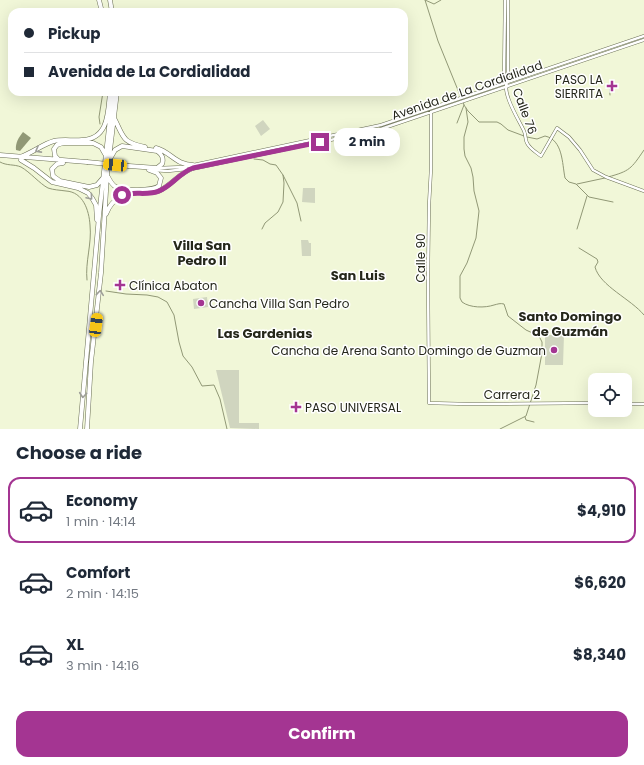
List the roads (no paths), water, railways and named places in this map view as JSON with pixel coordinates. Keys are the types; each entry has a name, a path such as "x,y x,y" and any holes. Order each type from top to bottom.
{"highway":[{"path":"20,158 54,141 83,140 95,136 101,132 104,128 110,96"},
{"path":"112,96 112,119"},
{"path":"87,429 91,362 102,273 107,160 116,96"},
{"path":"112,100 108,109 112,119 121,133 129,141 136,145 162,150 181,164 193,167"},
{"path":"64,162 57,159 54,152 56,146 63,143 97,144 103,149 107,160"},
{"path":"0,157 154,169 160,167 162,157 160,153 156,151 128,146 116,148 107,160"},
{"path":"20,158 51,182 80,188 88,193 92,198 96,205 97,215 93,259 95,272"},
{"path":"64,162 57,164 52,171 54,177 60,181 92,187 100,182 106,174"},
{"path":"104,218 110,204 120,196 132,193 158,191 193,167"},
{"path":"106,174 112,184 118,188 151,190 158,187 161,181 159,175 154,169"},
{"path":"80,429 106,174"}],"main road":[{"name":"Calle 76","path":"505,0 504,79 513,112 528,145 541,156 557,128 569,137 580,150 592,169 607,177 644,191"},
{"name":"Calle 76","path":"506,82 508,80 508,0"},
{"name":"Avenida de La Cordialidad","path":"193,167 367,128 434,108 506,82 644,36"},
{"name":"Avenida de La Cordialidad","path":"154,169 193,167 378,130 644,40"},
{"path":"508,75 516,79"},
{"path":"431,113 434,108"},
{"name":"Calle 90","path":"429,403 428,277 431,113"},
{"name":"Carrera 2","path":"429,403 588,403"},
{"path":"632,404 644,404"}],"waterway":[{"path":"425,0 438,41 464,105 468,111 479,122 497,122 508,130 524,136"},
{"path":"425,0 434,4 441,0"},
{"path":"609,84 610,95"},
{"path":"100,124 99,117 102,96"},
{"path":"457,123 464,105"},
{"path":"466,108 468,122 464,137 464,149 465,156 471,168 474,191 479,211 476,238 467,263 460,276 460,298 465,304 478,307 504,304 508,316 526,330 539,336 542,342 542,353 536,385 526,416 500,429"},
{"path":"527,137 537,139 545,136 551,138 561,153 565,178 569,182 576,184 589,197 613,202"},
{"path":"608,177 626,171 633,165 644,150"},
{"path":"254,159 263,160 270,164 276,165 283,175 284,183 283,202 278,212 265,223 262,229"},
{"path":"0,162 21,167 48,188 72,192 81,198 86,208 90,225 87,280"},
{"path":"283,175 297,203 301,221"},
{"path":"577,184 605,178"},
{"path":"577,229 587,196"},
{"path":"579,248 597,259 598,262 595,267 603,280 644,315"},
{"path":"106,291 147,295 158,297 167,302 174,315 183,356 192,367 202,386 214,385 220,399 227,429"},
{"path":"525,417 526,420 534,422"}],"place":[{"name":"PASO LA SIERRITA","path":"612,86"},
{"name":"Clínica Abaton","path":"120,285"},
{"name":"Cancha Villa San Pedro","path":"201,303"},
{"name":"Cancha de Arena Santo Domingo de Guzman","path":"554,350"},
{"name":"PASO UNIVERSAL","path":"296,407"}],"district":[{"name":"Villa San Pedro II","path":"202,252"},
{"name":"San Luis","path":"358,275"},
{"name":"Santo Domingo de Guzmán","path":"570,324"},
{"name":"Las Gardenias","path":"265,333"}]}
